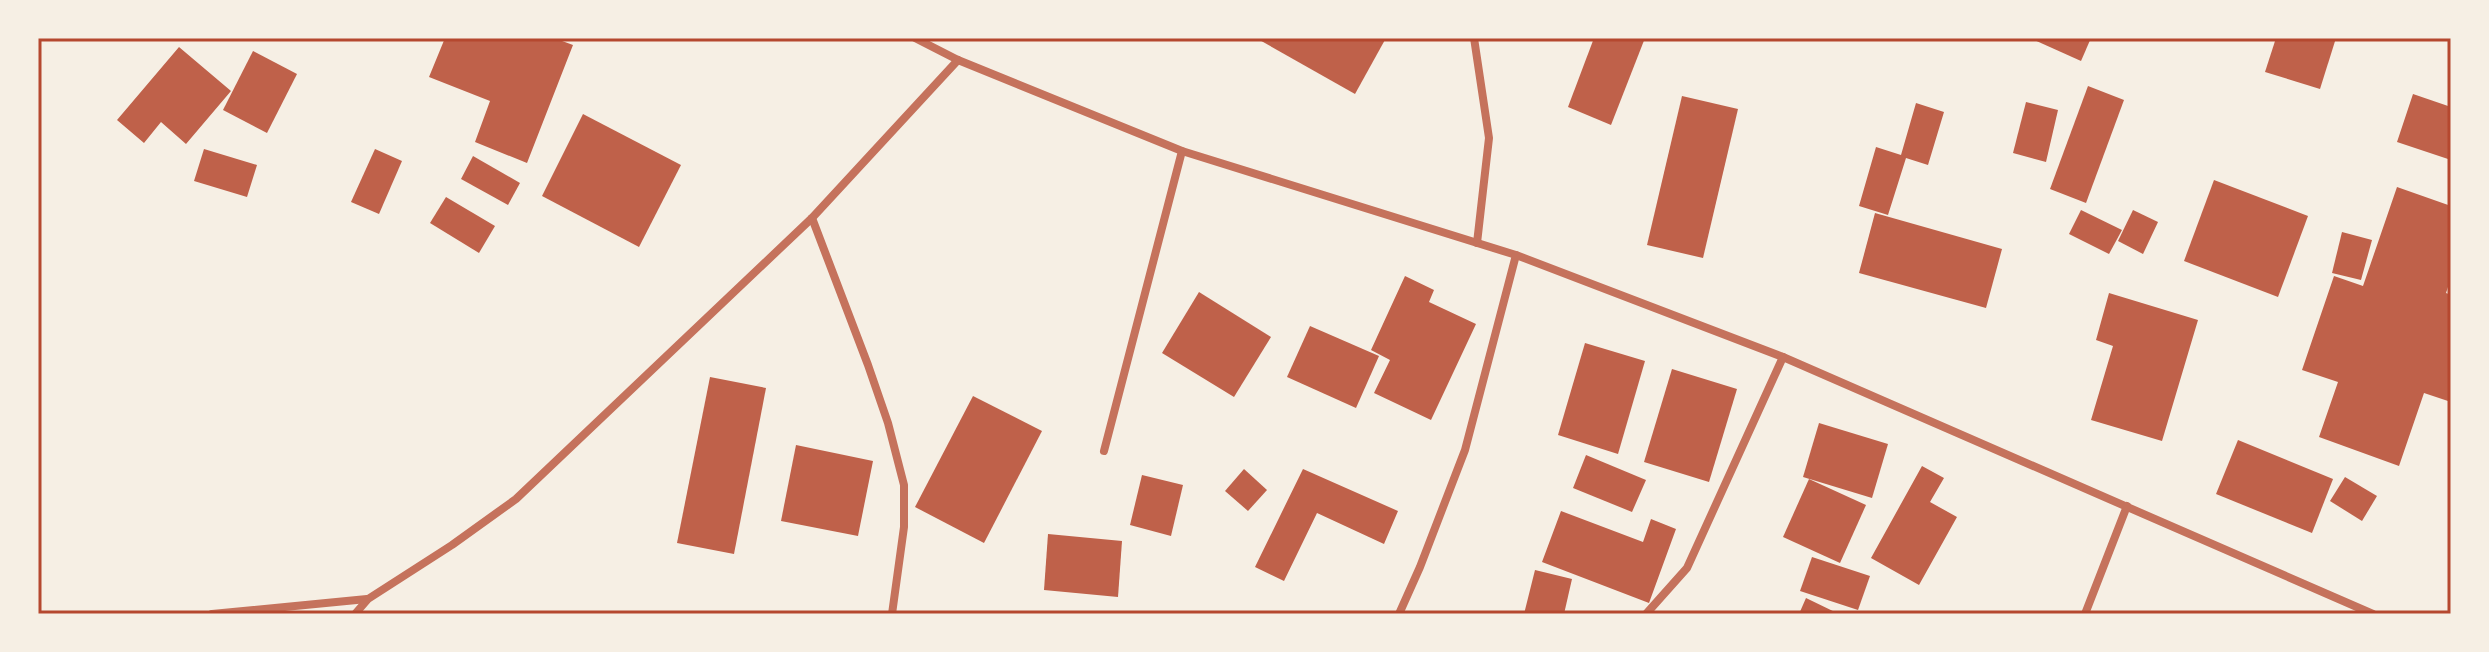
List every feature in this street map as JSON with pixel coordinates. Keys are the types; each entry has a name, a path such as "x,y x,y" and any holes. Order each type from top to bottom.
{"street":[{"path":"915,38 958,60 1182,151 1516,255 1783,357 2373,614"},
{"path":"1474,38 1489,138 1477,243"},
{"path":"355,614 368,599 516,499 812,218 958,60"},
{"path":"1104,451 1182,151"},
{"path":"812,218 888,423 904,485 904,527 892,614"},
{"path":"1399,614 1465,450 1516,255"},
{"path":"1646,614 1687,568 1783,357"},
{"path":"2085,614 2127,506"},
{"path":"212,614 368,599"}],"building":[{"path":"445,38 554,38 573,45 527,163 475,142 490,101 429,77"},
{"path":"1256,38 1386,38 1355,94"},
{"path":"1594,38 1645,38 1611,125 1568,107"},
{"path":"2030,38 2091,38 2081,61"},
{"path":"2276,38 2336,38 2320,89 2265,72"},
{"path":"179,47 231,91 186,144 161,122 144,143 117,120"},
{"path":"253,51 297,74 267,133 223,110"},
{"path":"2088,86 2124,100 2086,203 2050,189"},
{"path":"2413,94 2451,107 2451,160 2397,142"},
{"path":"1682,96 1738,109 1703,258 1647,245"},
{"path":"2026,102 2058,110 2046,162 2013,153"},
{"path":"1916,103 1944,112 1928,165 1906,158 1888,215 1859,206 1876,147 1901,155"},
{"path":"583,114 681,165 639,247 542,196"},
{"path":"204,149 257,165 247,197 194,181"},
{"path":"375,149 402,161 379,214 351,202"},
{"path":"473,156 520,183 508,205 461,179"},
{"path":"2214,180 2308,216 2278,297 2184,261"},
{"path":"2397,187 2451,206 2451,278 2446,293 2451,295 2451,402 2424,393 2399,466 2319,437 2338,382 2302,370 2334,276 2363,286"},
{"path":"446,197 495,226 479,253 430,223"},
{"path":"2081,210 2122,230 2109,254 2069,234"},
{"path":"2133,210 2158,222 2143,254 2118,241"},
{"path":"1875,213 2002,249 1986,308 1859,273"},
{"path":"2342,232 2372,240 2361,280 2332,273"},
{"path":"1405,276 1434,290 1429,302 1476,324 1431,420 1374,393 1390,360 1371,350"},
{"path":"1199,292 1271,337 1234,397 1162,353"},
{"path":"2109,293 2198,320 2162,441 2091,420 2113,346 2096,340"},
{"path":"1310,326 1379,356 1356,408 1287,377"},
{"path":"1585,343 1645,361 1618,454 1558,435"},
{"path":"1672,369 1737,389 1709,482 1644,462"},
{"path":"710,377 766,388 734,554 677,543"},
{"path":"973,396 1042,431 984,543 915,507"},
{"path":"1819,423 1888,444 1872,498 1803,477"},
{"path":"2238,440 2333,479 2312,533 2216,494"},
{"path":"796,445 873,461 858,536 781,521"},
{"path":"1586,455 1646,480 1632,512 1573,488"},
{"path":"1922,466 1944,478 1930,502 1957,517 1919,585 1871,558"},
{"path":"1244,469 1267,490 1248,511 1225,491"},
{"path":"1303,469 1398,511 1384,544 1317,513 1284,581 1255,567"},
{"path":"1142,475 1183,485 1171,536 1130,525"},
{"path":"2345,477 2377,496 2362,521 2330,501"},
{"path":"1809,479 1866,505 1840,563 1783,537"},
{"path":"1561,511 1643,542 1651,519 1676,529 1649,603 1542,562"},
{"path":"1048,534 1122,541 1118,597 1044,590"},
{"path":"1812,557 1870,576 1858,610 1800,591"},
{"path":"1535,570 1572,579 1564,614 1524,614"},
{"path":"1806,598 1839,614 1799,614"}]}
